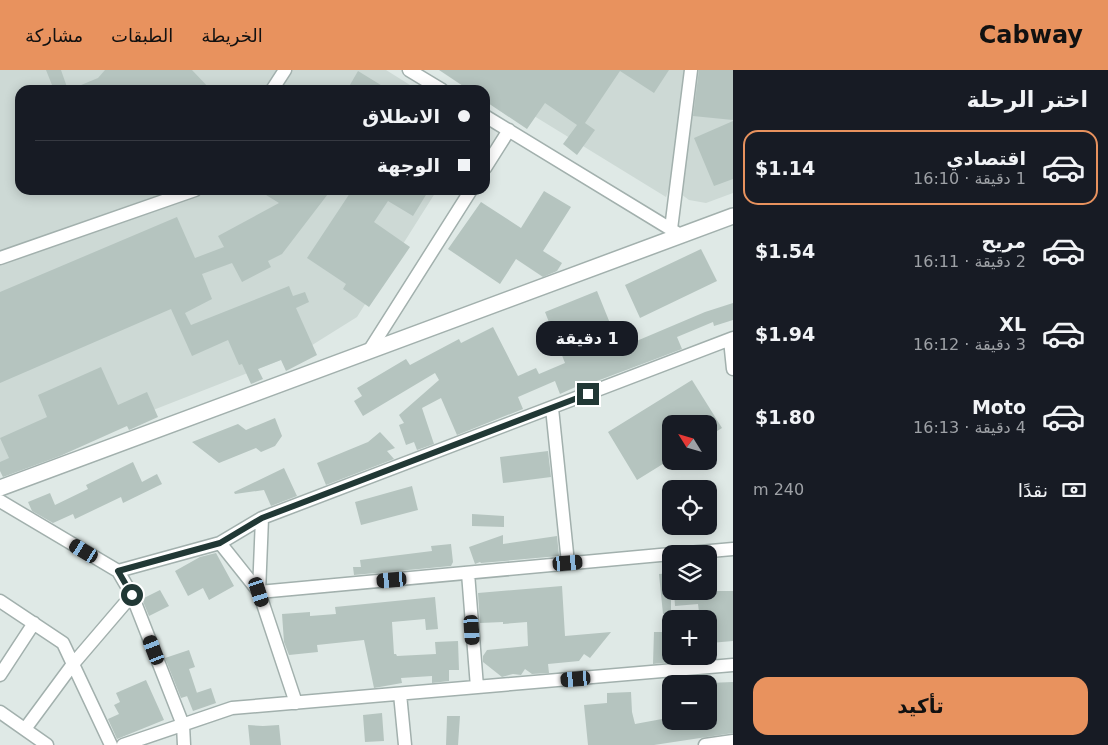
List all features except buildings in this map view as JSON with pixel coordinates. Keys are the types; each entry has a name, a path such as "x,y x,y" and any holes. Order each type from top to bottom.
{"street":[{"path":"276,85 286,70"},
{"path":"409,70 434,85"},
{"path":"676,232 690,70"},
{"path":"490,119 676,232"},
{"path":"490,160 509,130"},
{"path":"0,258 181,195"},
{"path":"369,351 468,195"},
{"path":"0,488 369,351 676,232 733,216"},
{"path":"118,571 220,543 262,518 732,339 733,369"},
{"path":"552,408 568,563"},
{"path":"0,501 118,571 132,595 183,725 184,745"},
{"path":"259,592 262,518"},
{"path":"220,543 259,592 296,703"},
{"path":"717,550 733,549"},
{"path":"259,592 662,555"},
{"path":"468,573 477,687"},
{"path":"25,729 73,664 132,595"},
{"path":"0,601 63,644 111,745"},
{"path":"0,675 34,623"},
{"path":"123,745 232,708 733,665"},
{"path":"400,694 405,745"},
{"path":"0,712 47,745"},
{"path":"705,745 733,741"}],"shaded area":[{"path":"0,70 386,70 410,85 15,85 15,195 434,195 357,317 301,352 0,470"},
{"path":"459,70 733,70 733,193 706,203 689,200 670,186 666,197 490,89 490,85 483,85"}],"route":[{"path":"132,595 118,571 220,543 262,518 588,394"}]}
